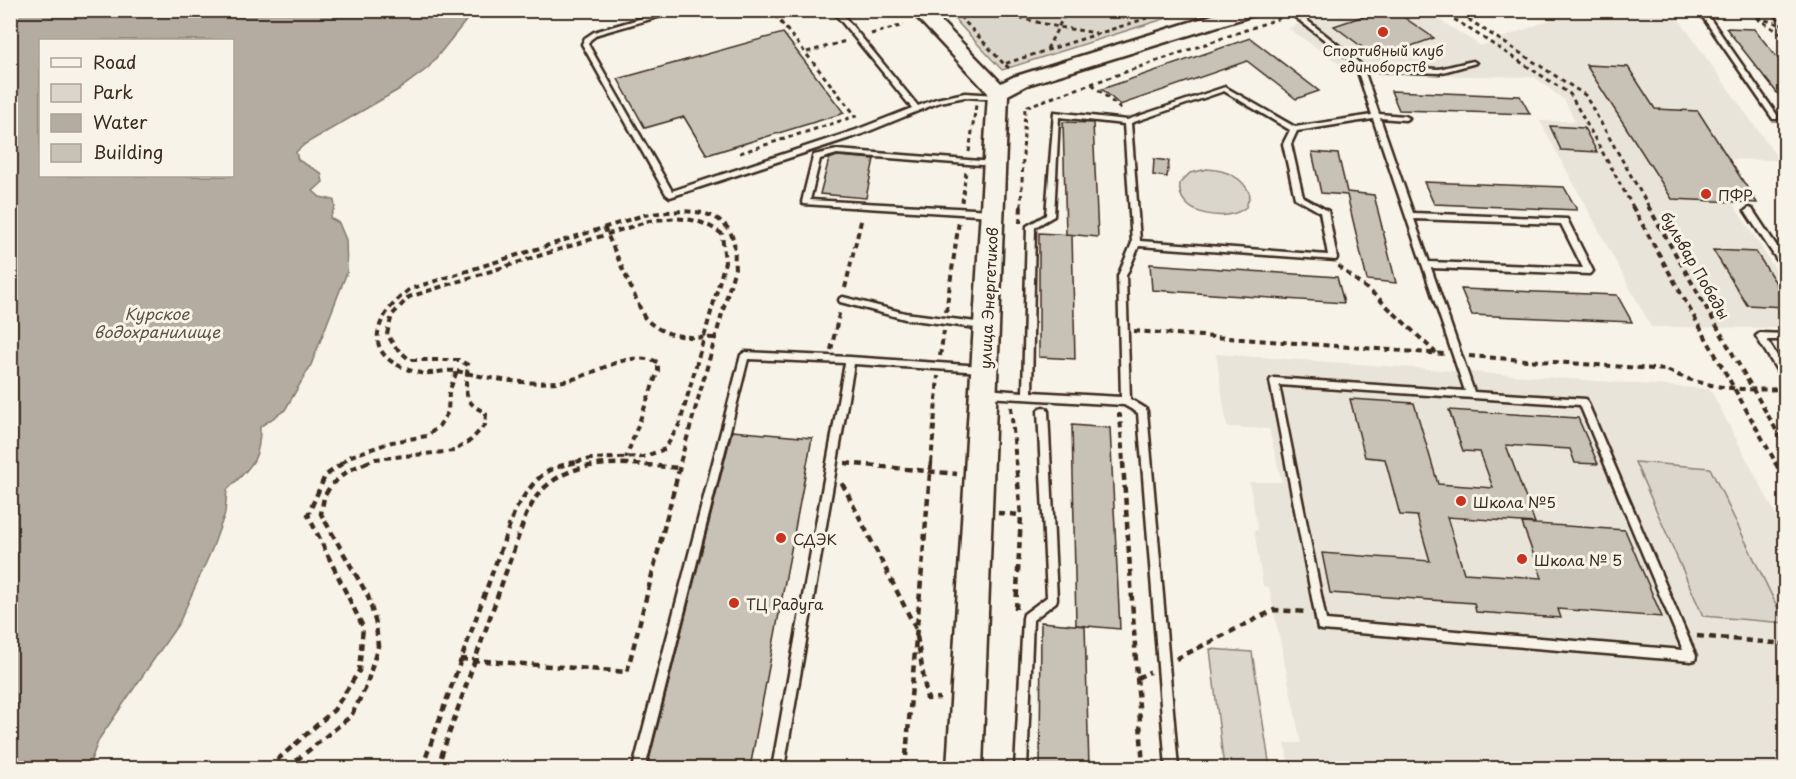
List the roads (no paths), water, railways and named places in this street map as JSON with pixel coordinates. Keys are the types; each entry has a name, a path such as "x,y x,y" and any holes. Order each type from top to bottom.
{"main road":[{"path":"919,10 995,88 1250,10"},
{"name":"улица Энергетиков","path":"965,768 992,213 981,163 995,88"}],"lane":[{"path":"679,10 596,33 587,39 585,44 670,194 859,132 938,100 995,88"},
{"path":"835,10 917,109"},
{"path":"1701,10 1775,117"},
{"path":"1291,12 1350,57 1360,69 1471,395"},
{"path":"1360,69 1439,71 1473,63"},
{"path":"1027,396 1031,226 1050,216 1056,114 1130,121 1226,88 1294,129 1377,116 1405,118"},
{"path":"1126,401 1122,276 1136,243 1130,121"},
{"path":"1136,243 1333,258 1324,211 1299,198 1287,144 1294,129"},
{"path":"981,163 837,152 817,157 806,202 992,213"},
{"path":"1749,212 1785,267"},
{"path":"1410,216 1564,220 1589,271 1426,265"},
{"path":"843,300 905,316 986,327"},
{"path":"1785,338 1760,336 1785,378"},
{"path":"639,768 745,355 939,366 984,381 1011,395 1126,401 1142,411 1172,768"},
{"path":"778,768 850,360"},
{"path":"1274,381 1471,395 1583,402 1691,656 1322,625 1274,381"},
{"path":"1021,768 1028,618 1052,598 1043,411"}],"water":[{"name":"Курское водохранилище","path":"10,11 470,11 469,17 428,68 398,90 305,144 296,152 298,160 321,173 323,182 313,191 320,197 334,200 335,207 330,218 339,223 346,240 347,272 311,365 285,410 260,427 256,456 248,469 227,490 225,513 212,549 179,623 99,739 88,768 11,768"}],"place":[{"name":"Спортивный клуб единоборств","path":"1383,32"},
{"name":"ПФР","path":"1706,194"},
{"name":"Школа №5","path":"1461,501"},
{"name":"СДЭК","path":"781,538"},
{"name":"Школа № 5","path":"1522,559"},
{"name":"ТЦ Радуга","path":"734,603"}]}
